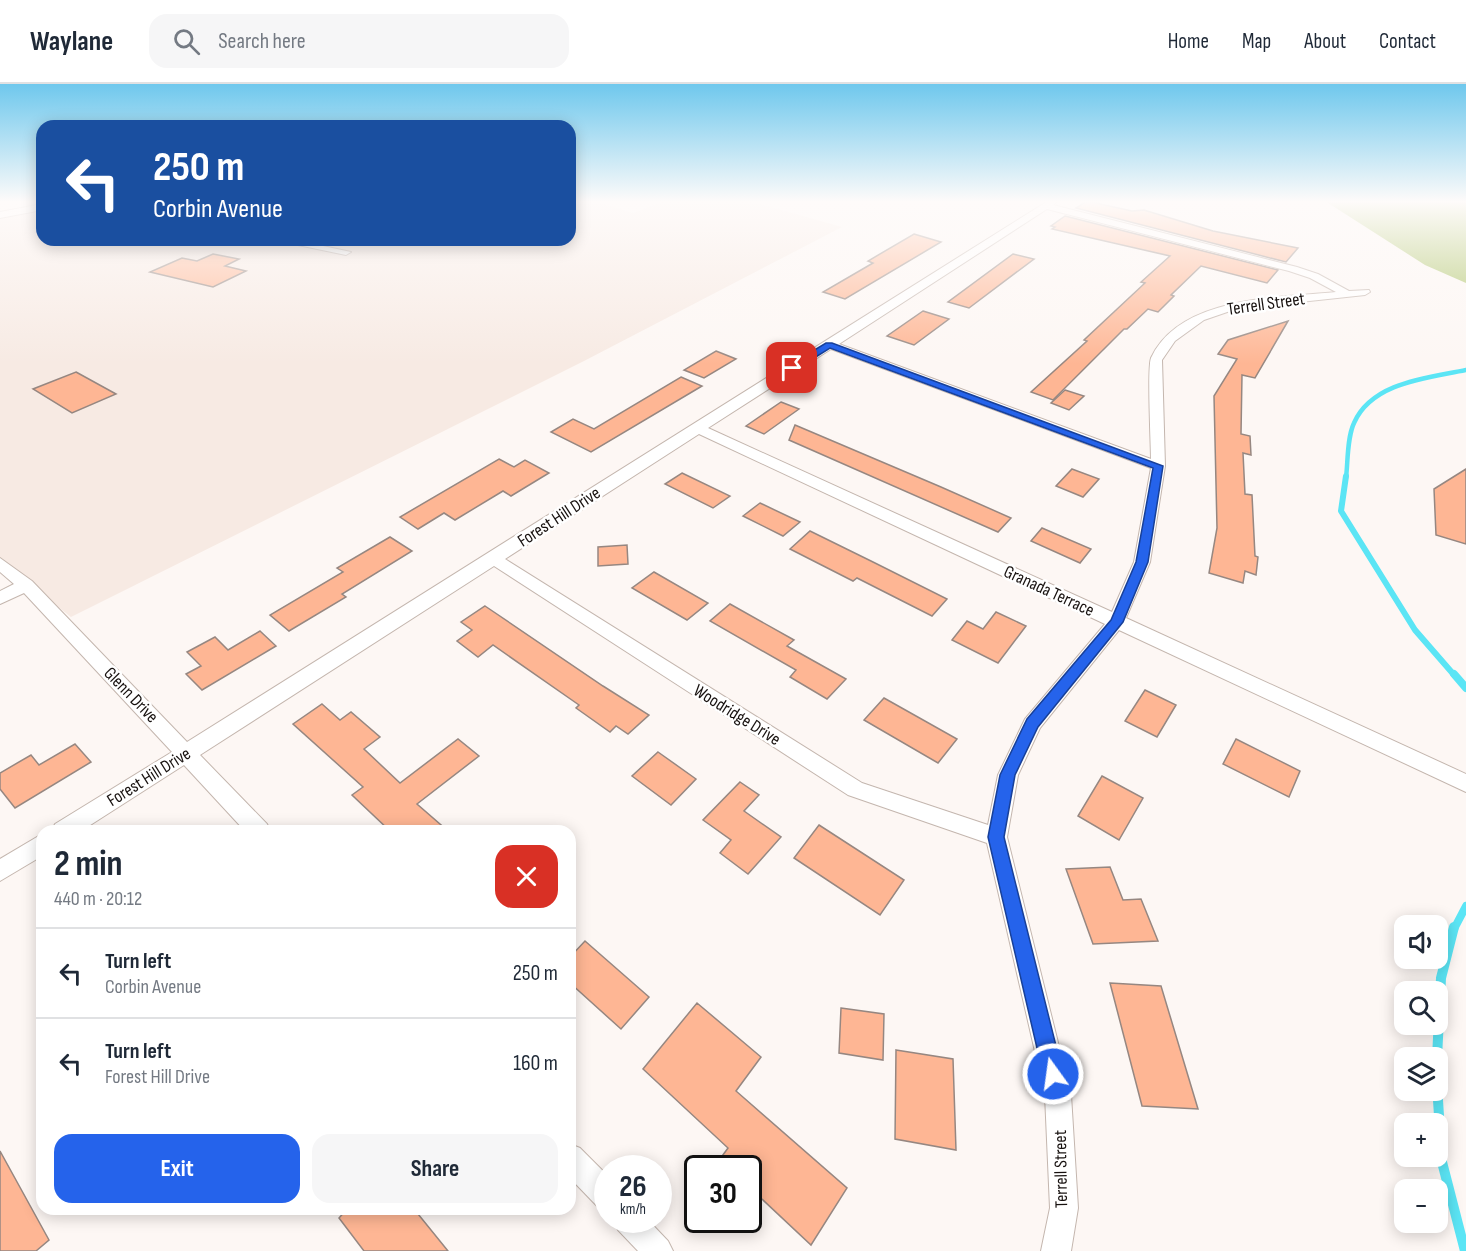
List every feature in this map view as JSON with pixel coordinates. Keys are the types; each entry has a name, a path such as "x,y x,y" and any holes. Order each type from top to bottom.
{"street":[{"name":"Forest Hill Drive","path":"73,825 495,559 968,255"},
{"path":"1246,255 1314,276 1346,293"},
{"name":"Terrell Street","path":"1056,1251 1064,1208 1058,1095 996,837 1008,775 1032,723 1116,622 1142,562 1158,466 1156,360 1171,339 1200,318 1234,306 1365,292"},
{"path":"829,344 1158,466"},
{"name":"Granada Terrace","path":"698,428 1466,783"},
{"name":"Woodridge Drive","path":"495,559 737,716 855,789 996,837"},
{"name":"Glenn Drive","path":"0,562 26,585 253,825"},
{"path":"0,597 26,585"},
{"path":"0,871 36,848"},
{"path":"576,1164 594,1183"},
{"path":"641,1233 658,1251"}],"shaded area":[{"path":"0,255 787,255 584,361 71,617 0,561"}],"green space":[{"path":"1410,255 1466,255 1466,283 1425,265"}],"building":[{"path":"210,255 239,259 225,266 246,271 213,287 150,272 182,258 197,261"},
{"path":"877,255 918,255 845,299 823,292 873,263 868,261"},
{"path":"1011,255 1034,259 969,308 948,302"},
{"path":"1168,255 1221,255 1278,270 1267,283 1201,266 1171,295 1174,296 1158,312 1148,309 1127,329 1124,329 1053,400 1031,392 1087,341 1084,340 1145,283 1141,282 1170,256"},
{"path":"1261,255 1292,255 1286,262"},
{"path":"923,311 949,319 914,345 887,336"},
{"path":"1288,321 1255,378 1242,375 1241,434 1250,436 1251,455 1243,453 1245,494 1252,495 1255,556 1258,557 1256,575 1245,571 1243,583 1209,573 1217,528 1214,396 1237,359 1218,354 1228,340"},
{"path":"716,351 736,359 704,378 684,370"},
{"path":"76,372 116,394 72,413 33,389"},
{"path":"681,377 702,386 591,452 551,432 573,419 594,429"},
{"path":"1065,390 1084,396 1069,410 1051,403"},
{"path":"781,402 799,409 764,434 746,426"},
{"path":"795,425 1011,518 998,532 789,440"},
{"path":"499,459 514,467 525,460 549,473 511,496 503,491 455,520 444,513 418,529 400,517"},
{"path":"1072,469 1099,479 1083,497 1056,486"},
{"path":"1466,469 1466,544 1436,535 1434,489"},
{"path":"682,473 730,496 713,508 665,484"},
{"path":"760,503 800,522 783,536 743,516"},
{"path":"1042,528 1091,549 1080,563 1031,541"},
{"path":"810,531 947,599 932,616 857,578 853,581 790,549"},
{"path":"390,537 412,551 342,594 346,597 289,631 270,615 343,572 337,568"},
{"path":"627,545 628,564 598,566 598,547"},
{"path":"654,572 708,603 687,620 632,588"},
{"path":"730,604 794,640 787,646 846,679 827,699 790,677 796,670 710,621"},
{"path":"485,606 649,715 628,734 616,726 610,732 576,708 579,705 493,645 478,657 457,641 472,630 461,622"},
{"path":"996,612 1026,626 998,663 952,640 967,621 983,629"},
{"path":"260,631 276,646 202,690 186,674 201,666 187,652 215,637 228,650"},
{"path":"1145,690 1176,705 1157,737 1125,721"},
{"path":"884,698 957,739 938,763 864,720"},
{"path":"322,704 340,720 351,712 380,737 364,749 400,783 458,739 479,756 417,804 441,825 384,825 352,795 363,787 293,724"},
{"path":"1236,739 1300,771 1289,797 1223,764"},
{"path":"75,744 91,762 15,808 0,789 0,773 31,755 39,765"},
{"path":"658,752 696,779 671,805 632,776"},
{"path":"1102,776 1143,798 1119,840 1078,816"},
{"path":"740,782 759,795 744,811 781,837 748,874 720,853 731,840 703,820"},
{"path":"819,825 904,880 880,915 794,858"},
{"path":"1110,867 1123,900 1141,899 1158,941 1093,944 1066,869"},
{"path":"585,941 649,997 621,1029 576,988 576,951"},
{"path":"1110,983 1161,986 1198,1109 1142,1106"},
{"path":"697,1003 761,1057 736,1091 847,1188 811,1245 762,1199 762,1155 723,1155 728,1148 643,1069"},
{"path":"841,1008 884,1014 883,1060 839,1053"},
{"path":"896,1050 953,1059 956,1150 895,1139"},
{"path":"0,1151 49,1240 36,1251 0,1251"},
{"path":"342,1215 419,1215 448,1251 364,1251 339,1218"}],"waterway":[{"path":"1346,478 1352,429 1362,409 1387,390 1402,384 1466,370"},
{"path":"1346,476 1341,511 1415,630 1455,676"},
{"path":"1454,674 1466,688"},
{"path":"1454,929 1466,906"},
{"path":"1438,1047 1441,978 1454,927"},
{"path":"1438,1101 1442,1162 1465,1251"}],"route":[{"path":"792,368 829,344 1158,466 1142,562 1116,622 1032,723 1008,775 996,837 1053,1074"}]}
